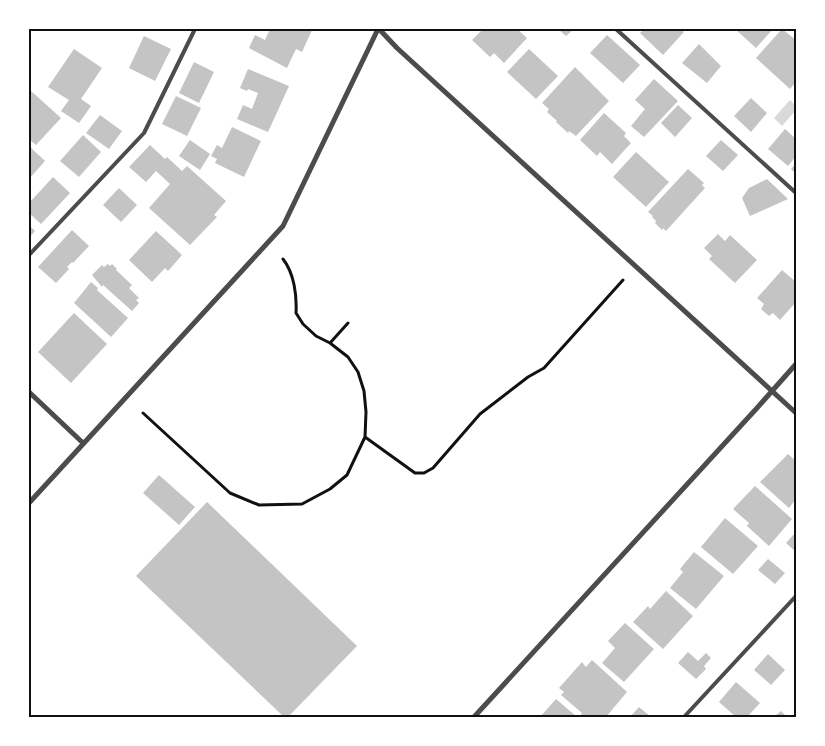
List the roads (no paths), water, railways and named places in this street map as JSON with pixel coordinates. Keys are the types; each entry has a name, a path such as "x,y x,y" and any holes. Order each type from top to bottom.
{"street":[{"path":"29,504 283,226 378,29 796,413"},
{"path":"474,717 796,364"},
{"path":"29,392 83,443"}],"lane":[{"path":"29,256 144,133 195,29"},
{"path":"616,29 796,193"},
{"path":"684,717 796,596"}]}
